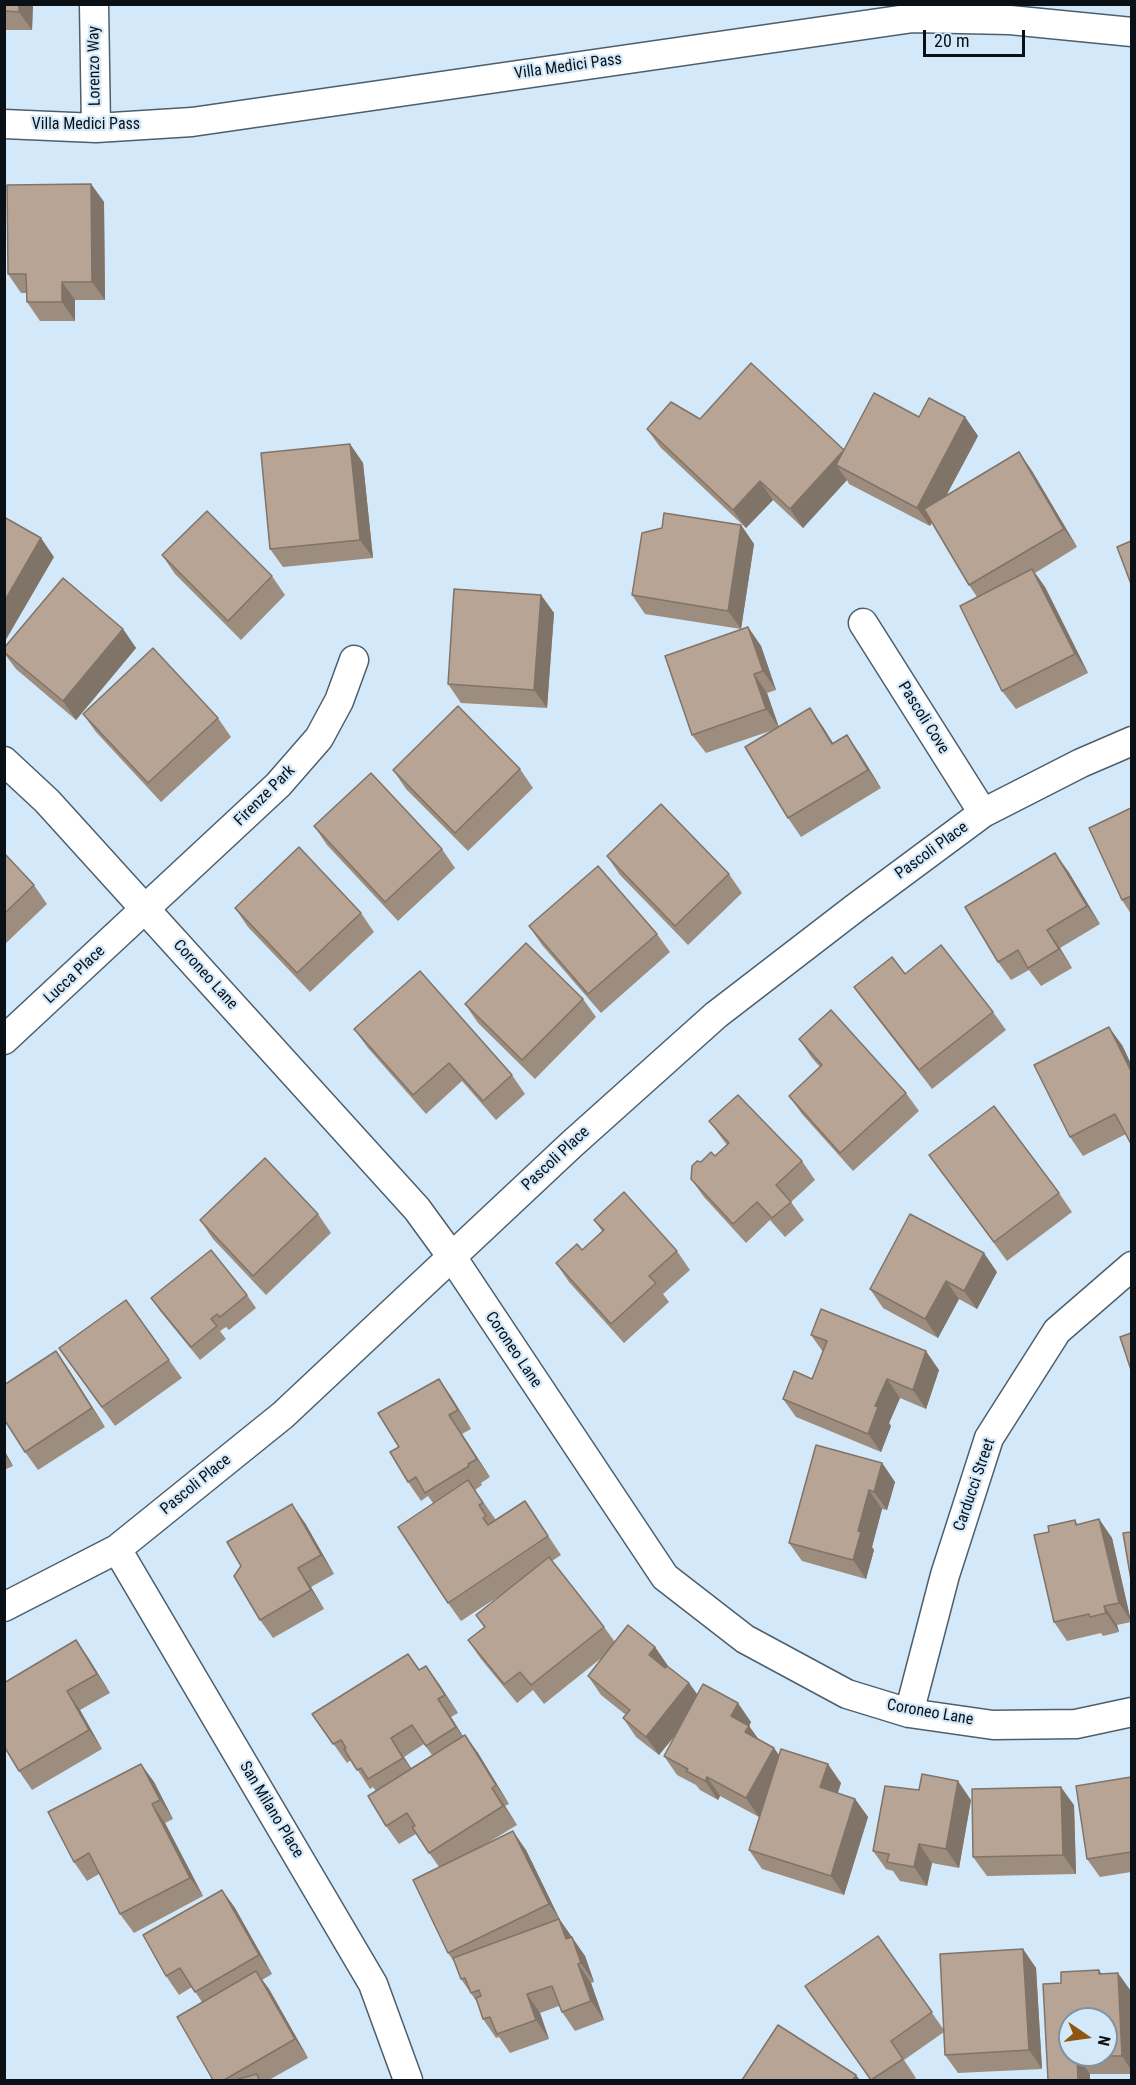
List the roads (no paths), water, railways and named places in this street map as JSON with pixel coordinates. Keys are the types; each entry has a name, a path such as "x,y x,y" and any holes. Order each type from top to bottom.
{"street":[{"name":"Lorenzo Way","path":"94,4 96,128"},
{"name":"Villa Medici Pass","path":"4,124 96,128 192,122 913,18 1010,20 1131,32"},
{"name":"Pascoli Cove","path":"864,622 983,813"},
{"name":"Firenze Park","path":"146,910 278,785 319,738 339,701 354,660"},
{"name":"Pascoli Place","path":"4,1607 117,1549 283,1415 572,1144 716,1015 855,908 983,813 1081,763 1131,741"},
{"name":"Coroneo Lane","path":"4,761 47,801 417,1209 452,1257 665,1577 745,1639 847,1694 909,1713 993,1725 1076,1724 1131,1712"},
{"name":"Lucca Place","path":"4,1040 146,910"},
{"name":"Carducci Street","path":"909,1713 945,1575 989,1438 1057,1331 1131,1266"},
{"name":"San Milano Place","path":"117,1549 373,1984 408,2080"}]}
